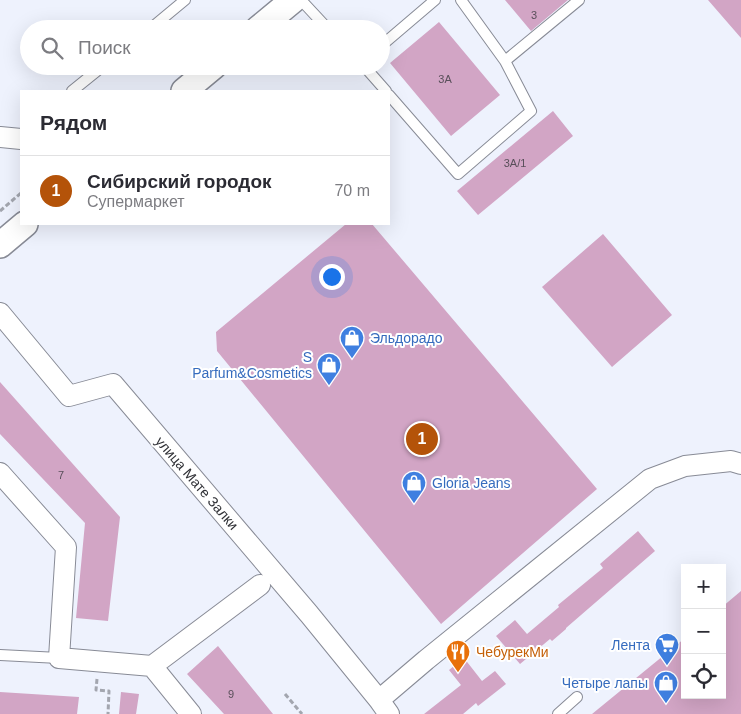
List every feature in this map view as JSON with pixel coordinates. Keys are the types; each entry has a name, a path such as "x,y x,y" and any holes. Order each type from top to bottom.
{"street":[{"path":"269,20 293,0"},
{"path":"185,90 203,75"},
{"path":"0,138 20,139"},
{"path":"0,245 24,225"},
{"name":"улица Мате Залки","path":"0,313 69,396 113,384 267,578 384,707"},
{"path":"384,707 426,660 650,479 685,466 731,461 741,464"},
{"path":"0,473 66,548 59,658 152,666 267,578"},
{"path":"152,666 191,714"}],"lane":[{"path":"161,20 185,0"},
{"path":"293,0 317,20"},
{"path":"390,38 436,0"},
{"path":"390,96 458,174 531,111 505,61 461,0"},
{"path":"505,61 579,0"},
{"path":"73,90 92,75"},
{"path":"372,75 385,90"},
{"path":"0,655 59,658"},
{"path":"558,714 577,697"}],"path":[{"path":"0,211 20,194"},
{"path":"97,661 96,690 109,691 108,714"},
{"path":"285,694 302,714"}],"building":[{"path":"505,0 568,0 531,31"},
{"path":"708,0 741,0 741,38"},
{"path":"439,22 500,95 451,136 390,63"},
{"path":"553,111 573,136 478,215 457,191"},
{"path":"345,225 373,225 597,489 441,624 217,351 216,332"},
{"path":"603,234 672,315 612,367 542,287"},
{"path":"0,382 120,517 108,621 76,618 85,523 0,434"},
{"path":"638,531 655,551 552,641 550,639 520,664 496,636 515,620 527,634 559,607 558,605 603,568 600,564"},
{"name":"Лента","path":"741,591 741,714 592,714 681,641 681,699 726,699 726,604"},
{"path":"218,646 273,714 224,714 187,674"},
{"path":"464,658 482,681 495,671 506,684 478,706 476,703 463,714 424,714 461,685 449,670"},
{"path":"0,692 79,697 77,714 0,714"},
{"path":"121,692 139,694 136,714 119,714"}],"place":[{"name":"Эльдорадо","path":"352,359"},
{"name":"S Parfum&Cosmetics","path":"329,386"},
{"name":"Сибирский городок","path":"422,439"},
{"name":"Gloria Jeans","path":"414,504"},
{"name":"Лента","path":"667,666"},
{"name":"ЧебурекМи","path":"458,673"},
{"name":"Четыре лапы","path":"666,704"}]}
